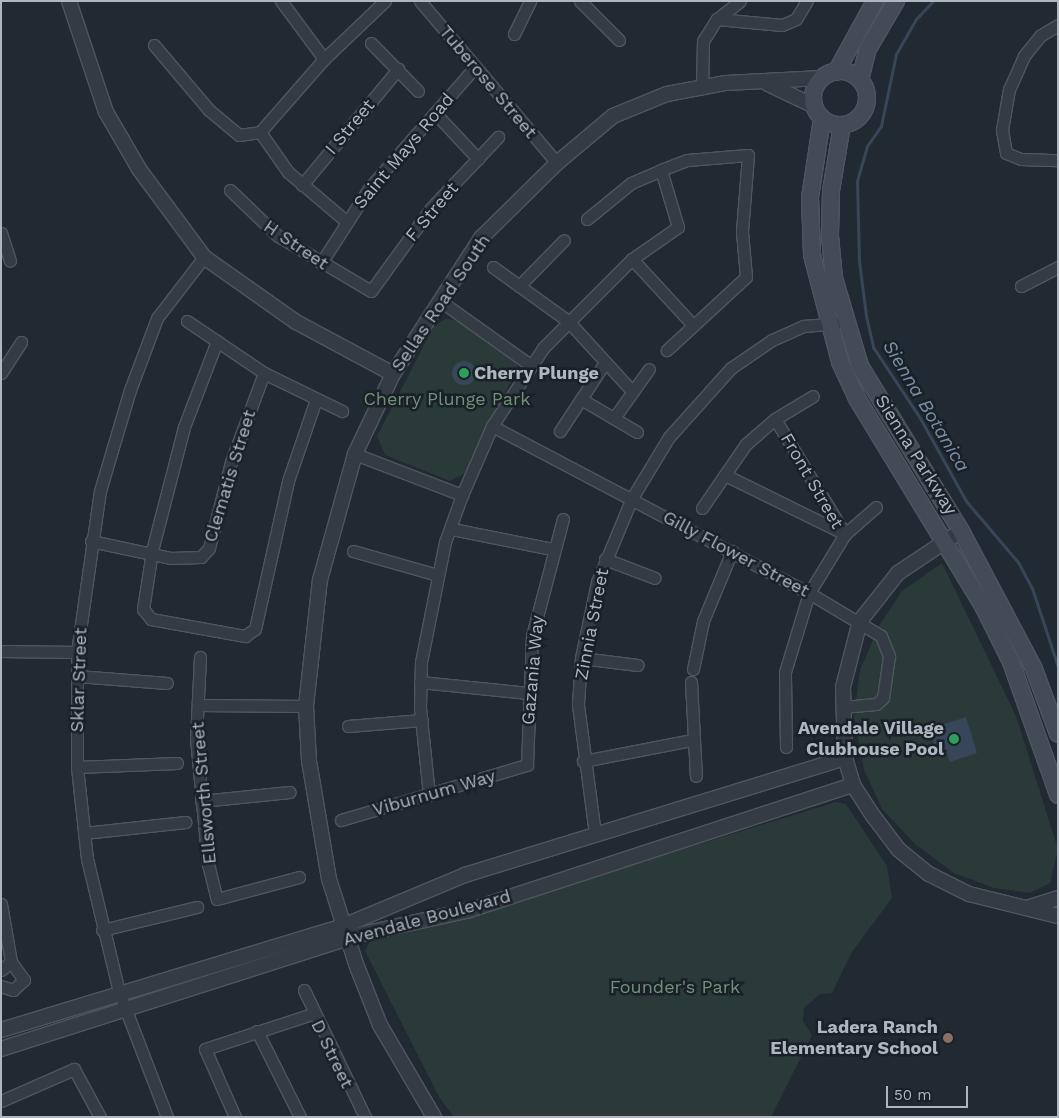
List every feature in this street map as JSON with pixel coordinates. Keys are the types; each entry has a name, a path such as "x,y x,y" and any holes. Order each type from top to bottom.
{"main road":[{"name":"Sienna Parkway","path":"875,1 829,75 814,91 818,112 810,226 828,324 856,397 944,540 1011,662 1058,795"},
{"path":"818,112 842,125 858,119 866,104 860,80 868,49 896,1"},
{"path":"829,75 860,80"},
{"name":"Sienna Parkway","path":"842,125 831,191 830,236 845,322 860,366 881,407 961,531 1034,670 1058,734"}],"street":[{"path":"69,1 106,112 139,169 204,257 296,322 393,374"},
{"path":"280,1 324,59"},
{"path":"154,45 209,110 239,135 260,132 324,59 385,1"},
{"name":"Tuberose Street","path":"420,1 557,163"},
{"path":"514,34 530,1"},
{"path":"580,1 619,40"},
{"path":"702,88 704,41 717,19 740,1"},
{"path":"717,19 782,25 796,20 807,1"},
{"path":"1058,25 1040,36 1024,56 1009,90 1002,130 1006,153 1021,159 1058,160"},
{"path":"371,43 418,91"},
{"name":"Saint Mays Road","path":"321,263 370,187 475,67"},
{"name":"I Street","path":"302,185 398,70"},
{"name":"Sellas Road South","path":"434,1117 380,1025 345,932 317,826 306,706 320,580 355,454 393,374 439,300 481,238 557,163 612,116 667,94 702,88 768,84 829,75"},
{"name":"Sellas Road South","path":"768,84 818,112"},
{"path":"435,113 478,159"},
{"path":"260,132 288,172 347,222"},
{"name":"F Street","path":"370,290 431,208 498,137"},
{"path":"587,219 631,183 661,170 687,160 748,155 742,232 746,276 667,350"},
{"path":"429,795 420,682 437,575 462,495 492,426 530,366 568,321 632,258 678,227 661,170"},
{"name":"H Street","path":"230,190 278,236 321,263 370,290"},
{"path":"1,233 10,260"},
{"path":"519,286 564,240"},
{"name":"Sklar Street","path":"167,1117 119,992 102,930 84,833 77,767 77,652 91,541 100,491 157,318 204,257"},
{"path":"632,258 693,325"},
{"path":"493,267 568,321 604,364 632,391"},
{"path":"1021,286 1058,267"},
{"path":"439,300 530,366"},
{"path":"187,321 264,373 342,411"},
{"name":"Zinnia Street","path":"595,834 583,761 578,704 581,658 606,559 632,498 669,437 732,368 772,340 804,326 845,322"},
{"path":"217,340 184,427 152,552 143,609 151,619 246,636 255,629 288,481 316,399"},
{"path":"1,373 20,342"},
{"path":"560,431 604,364"},
{"path":"614,418 649,369"},
{"name":"Clematis Street","path":"91,541 189,560 209,548 231,462 264,373"},
{"name":"Front Street","path":"702,508 746,444 776,419 814,396"},
{"path":"581,399 637,432"},
{"name":"Front Street","path":"776,419 845,534"},
{"name":"Gilly Flower Street","path":"492,426 632,498 860,621 885,642 889,656 886,686 876,704 842,707"},
{"path":"355,454 462,495"},
{"name":"Front Street","path":"725,475 845,534"},
{"path":"786,747 785,672 808,593 845,534 876,507"},
{"name":"Gazania Way","path":"528,765 528,693 532,636 552,549 563,519"},
{"path":"452,529 552,549"},
{"path":"961,531 944,540 898,573 860,621 842,707 845,758 853,785 899,850 929,874 969,894 1029,907 1058,916"},
{"path":"353,551 437,575"},
{"path":"693,669 706,612 732,551"},
{"path":"606,559 655,578"},
{"path":"1,651 77,652"},
{"name":"Ellsworth Street","path":"200,656 198,705 201,801 217,899 298,877"},
{"path":"581,658 638,665"},
{"path":"77,676 167,683"},
{"path":"420,682 528,693"},
{"path":"691,682 692,740 696,776"},
{"path":"198,705 306,706"},
{"path":"348,726 422,720"},
{"path":"583,761 692,740"},
{"name":"Avendale Boulevard","path":"1,1049 126,1011 345,932 465,875 845,758"},
{"path":"77,767 177,763"},
{"name":"Viburnum Way","path":"341,820 528,765"},
{"name":"Avendale Boulevard","path":"1,1030 119,992 345,932 470,910 853,785"},
{"path":"201,801 290,792"},
{"path":"84,833 185,822"},
{"path":"1029,907 1058,898"},
{"path":"1,904 11,962 24,980 13,990 1,986"},
{"path":"102,930 197,907"},
{"path":"1,970 11,962"},
{"name":"D Street","path":"304,990 312,1014 365,1117"},
{"path":"235,1117 205,1049 312,1014"},
{"path":"257,1031 300,1117"},
{"path":"1,1101 74,1069 100,1117"}],"green space":[{"name":"Cherry Plunge Park","path":"445,319 458,320 516,362 520,374 511,381 467,472 450,481 385,455 377,436 434,326"},
{"path":"942,563 1016,716 1058,849 1050,883 1030,893 994,888 954,873 916,845 882,809 864,770 854,717 860,670 879,626 902,591"},
{"name":"Founder's Park","path":"836,802 846,804 887,866 892,898 852,952 832,993 820,994 804,1008 803,1021 812,1035 771,1117 454,1117 439,1097 365,951 371,940 433,926"}],"water":[{"name":"Cherry Plunge","path":"464,361 473,364 476,373 473,382 464,385 455,382 452,373 455,364"},
{"name":"Avendale Village Clubhouse Pool","path":"966,717 977,753 950,762 947,754 934,748 933,740 941,733 938,726"}],"waterway":[{"name":"Sienna Botanica","path":"933,1 916,19 896,54 881,126 867,146 857,181 859,261 866,316 873,347 920,418 966,501 1018,562 1032,588 1058,667"}],"place":[{"name":"Cherry Plunge","path":"464,373"},
{"name":"Avendale Village Clubhouse Pool","path":"954,739"},
{"name":"Ladera Ranch Elementary School","path":"948,1038"}]}
